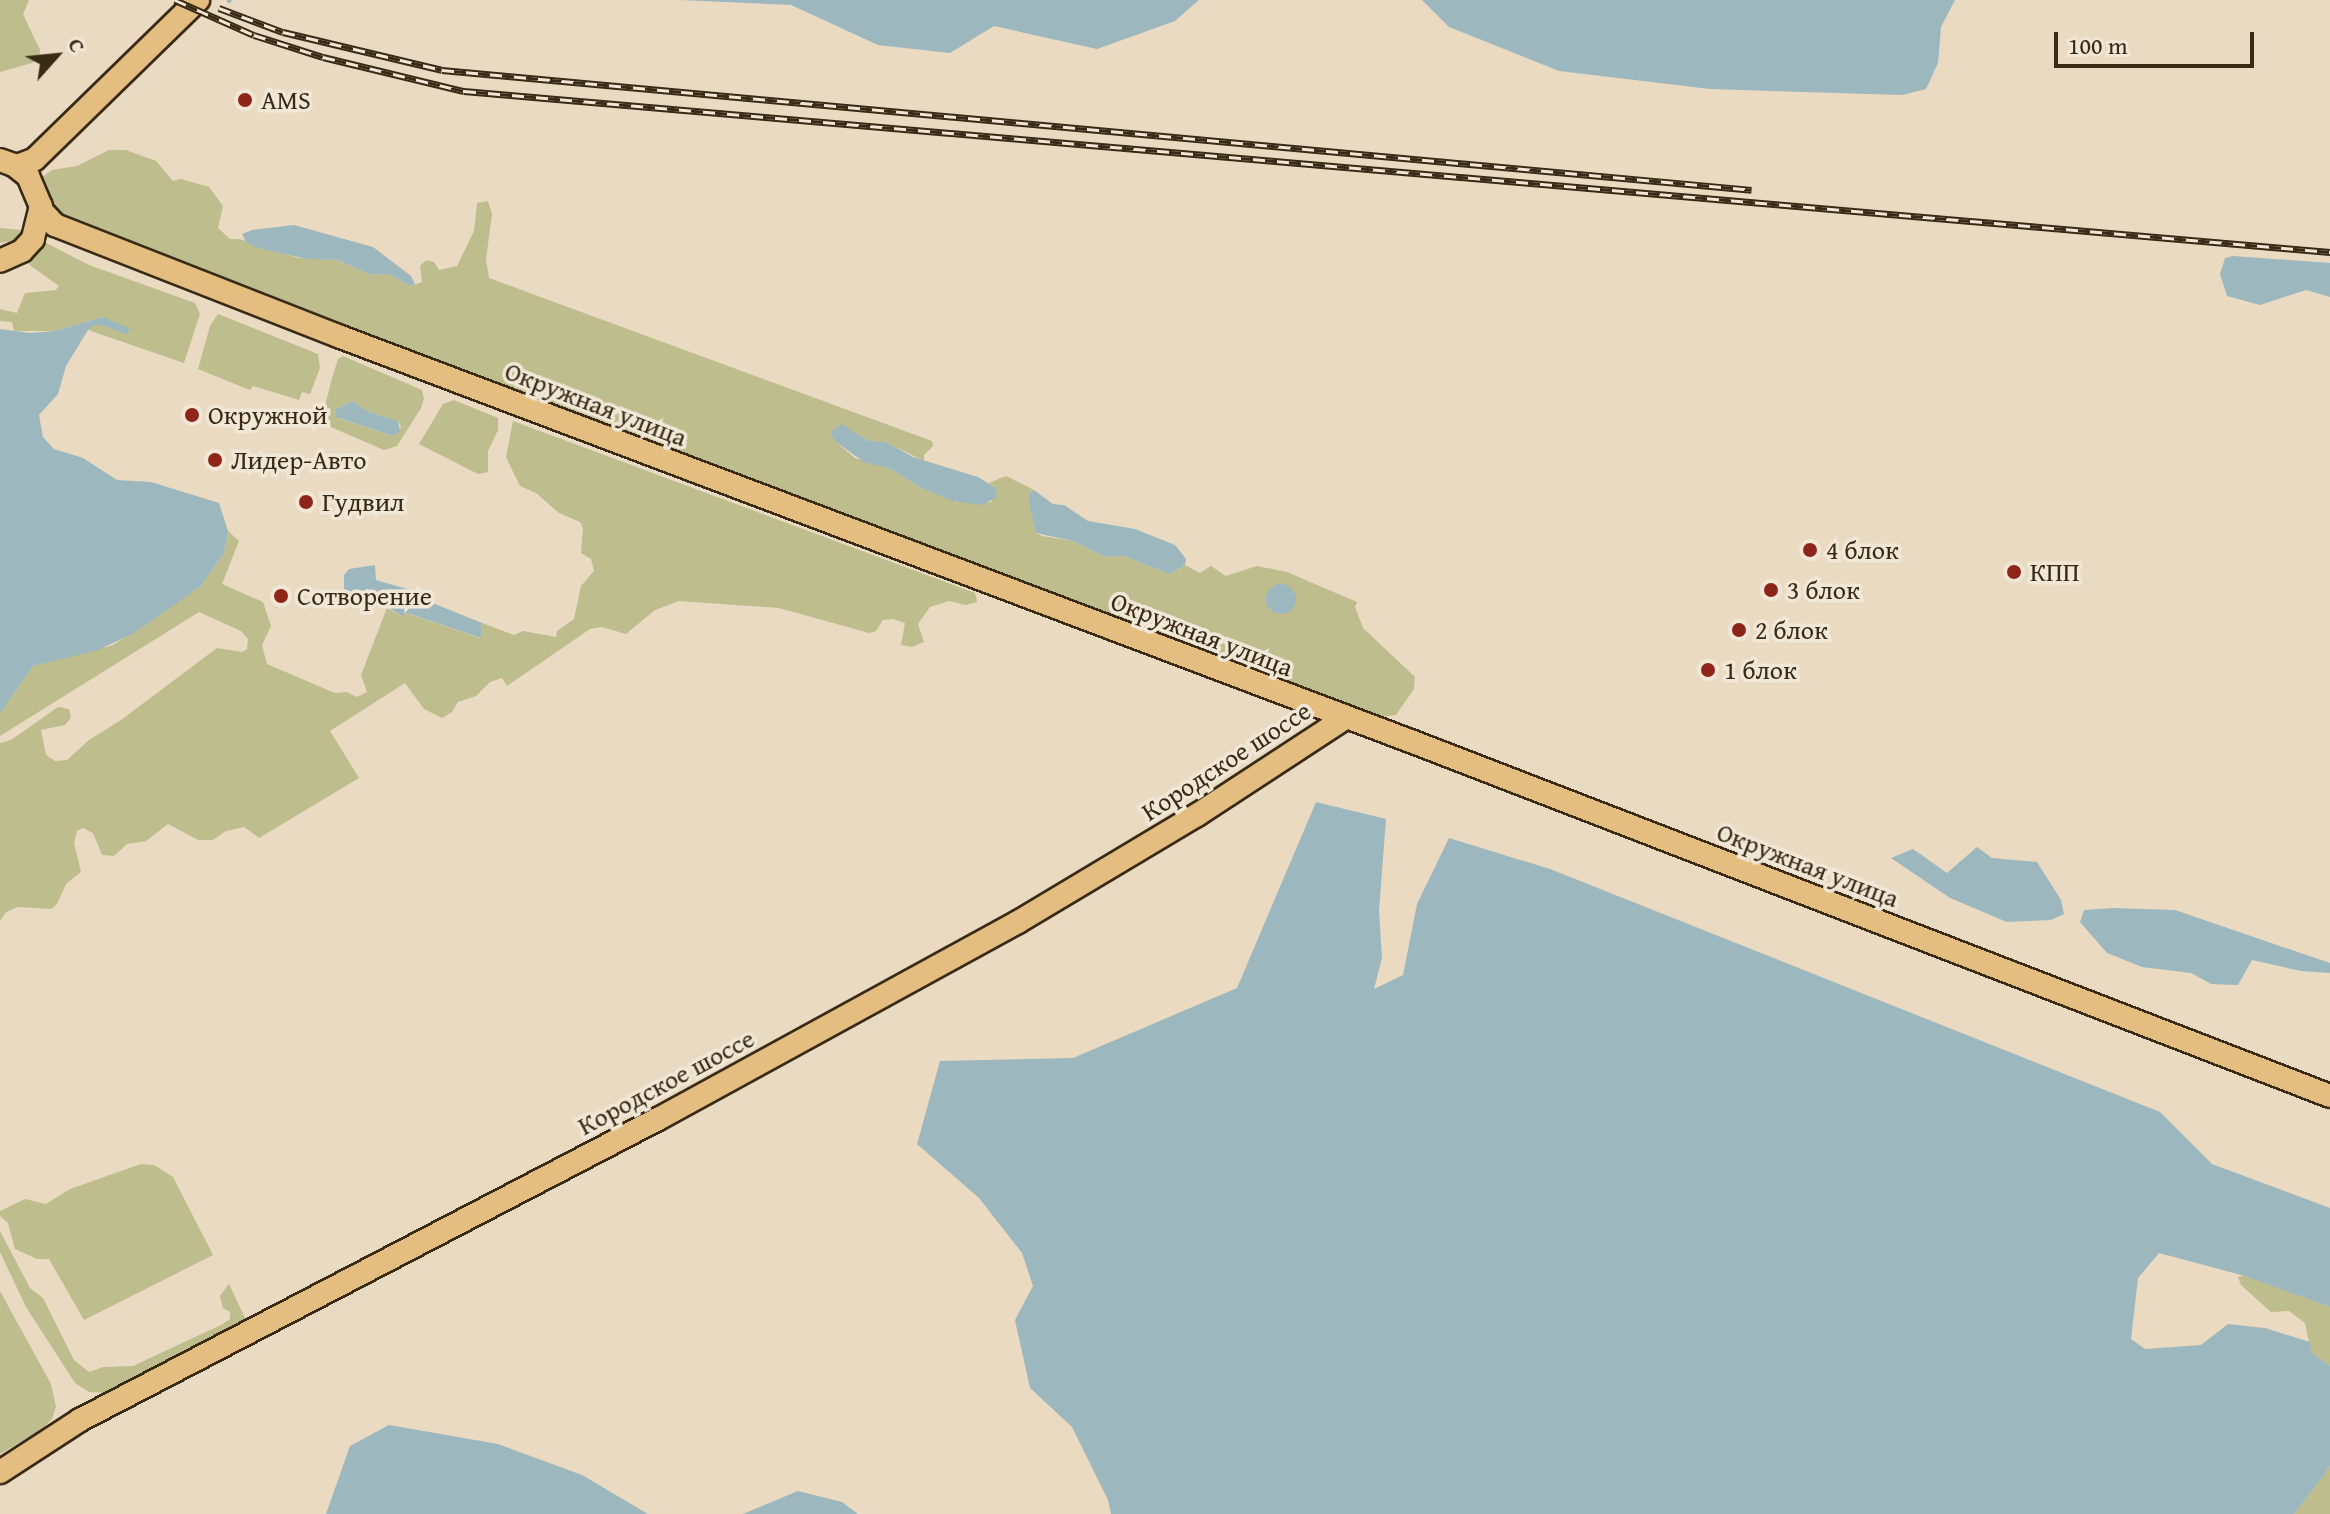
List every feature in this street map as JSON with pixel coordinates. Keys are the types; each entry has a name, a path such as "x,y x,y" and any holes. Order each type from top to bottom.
{"main road":[{"path":"0,261 22,251 44,221 37,190 20,166 198,0"},
{"name":"Окружная улица","path":"44,221 423,369 2330,1096"},
{"name":"Кородское шоссе","path":"0,1472 80,1420 658,1119 1018,922 1197,815 1345,718"}],"green space":[{"path":"0,0 29,0 23,14 40,50 39,58 32,63 0,72"},
{"path":"109,150 126,150 156,161 173,181 181,179 209,187 223,206 218,228 230,239 239,239 298,258 338,260 368,274 391,275 410,286 422,282 420,266 426,260 434,262 439,270 457,266 474,231 477,203 488,201 492,214 486,259 489,278 932,441 933,446 924,455 924,461 888,443 867,440 856,434 836,442 855,458 891,469 919,487 956,502 991,502 996,488 989,483 1006,476 1034,490 1029,493 1029,504 1036,533 1042,536 1073,541 1105,557 1124,556 1169,574 1185,565 1200,573 1211,566 1226,576 1257,566 1287,572 1357,602 1355,607 1363,628 1415,677 1414,689 1396,715 1380,717 57,216 39,183 42,177 52,170 77,166"},
{"path":"0,228 21,230 89,265 195,303 200,314 184,363 88,330 94,324 128,334 103,317 55,331 14,331 12,322 0,321 0,309 17,313 25,293 56,290 59,286 31,266 11,241 0,243"},
{"path":"218,314 318,354 320,368 310,394 302,392 299,400 253,386 250,390 198,369 210,326"},
{"path":"343,356 422,390 424,399 421,408 397,446 384,450 326,425 325,406 338,359","holes":["352,401 369,412 398,421 401,427 393,436 338,418 336,409"]},
{"path":"454,400 498,418 498,430 488,451 488,472 478,474 419,444 443,404"},
{"path":"513,421 975,593 977,602 966,605 949,601 930,607 918,624 924,642 912,647 901,645 905,623 893,619 883,620 876,631 869,633 779,608 679,601 655,610 626,634 602,627 590,629 507,686 502,678 490,682 476,696 458,702 452,712 442,718 424,709 405,683 330,731 359,778 259,838 244,827 226,831 213,840 198,840 168,824 146,841 127,844 114,856 102,855 93,833 83,828 77,831 74,843 81,872 66,884 57,904 51,909 18,907 6,912 0,921 0,743 11,740 58,707 69,709 71,718 65,725 41,730 46,755 55,761 67,760 89,740 121,720 217,648 242,652 247,649 248,639 241,631 199,612 0,736 0,713 33,666 113,645 201,586 224,553 228,531 239,541 222,584 263,602 271,626 262,645 267,664 335,693 347,692 357,697 367,692 361,675 387,608 402,616 406,613 480,638 482,623 514,635 523,631 556,637 557,631 574,619 581,586 594,571 591,559 581,553 583,528 580,522 559,513 536,493 520,486 506,457"},
{"path":"141,1164 154,1165 173,1177 213,1255 84,1320 49,1259 37,1259 15,1249 8,1223 0,1216 0,1211 25,1199 46,1204 70,1189"},
{"path":"0,1231 30,1288 43,1298 74,1360 89,1372 103,1367 133,1366 223,1324 230,1319 230,1312 223,1308 220,1296 229,1284 247,1322 108,1393 89,1392 75,1383 26,1307 0,1252"},
{"path":"2245,1275 2330,1307 2330,1366 2311,1352 2305,1323 2289,1311 2271,1312 2241,1285 2238,1277"},
{"path":"0,1291 51,1384 56,1407 52,1419 42,1429 0,1454"},
{"path":"2330,1465 2330,1514 2294,1514 2325,1474"}],"water":[{"path":"680,0 1199,0 1175,21 1097,49 994,26 950,53 878,45 791,5"},
{"path":"1422,0 1955,0 1941,27 1938,63 1926,89 1902,95 1710,89 1559,71 1449,27"},
{"path":"294,225 373,247 411,276 415,284 410,286 391,275 368,274 338,260 307,259 258,248 246,242 242,234"},
{"path":"2225,258 2330,263 2330,297 2306,290 2260,305 2227,296 2220,274"},
{"path":"103,317 129,328 128,335 102,325 94,325 88,330 66,366 58,394 39,415 43,437 54,449 83,458 117,480 151,482 219,503 228,531 224,553 201,586 134,633 98,650 33,666 0,713 0,329 30,333 55,331"},
{"path":"352,401 369,412 398,421 400,431 393,436 336,417 336,409"},
{"path":"842,424 867,440 888,443 913,457 978,477 996,488 997,497 982,505 952,501 919,487 891,469 864,462 836,442 830,432"},
{"path":"1034,490 1053,504 1064,505 1088,521 1135,529 1175,545 1186,559 1185,565 1169,574 1124,556 1105,557 1073,541 1036,533 1029,504 1029,493"},
{"path":"375,565 376,580 424,594 425,600 482,623 481,638 407,613 402,616 376,600 372,590 361,596 344,589 344,575 349,569"},
{"path":"1281,584 1292,588 1296,599 1292,610 1281,614 1270,610 1266,599 1270,588"},
{"path":"1316,802 1386,819 1379,911 1382,958 1374,989 1403,975 1417,904 1449,838 1550,869 2160,1112 2212,1164 2330,1208 2330,1307 2245,1276 2159,1253 2138,1278 2131,1339 2145,1349 2201,1345 2228,1324 2265,1328 2310,1342 2311,1352 2330,1366 2330,1465 2325,1474 2294,1514 1111,1514 1108,1500 1072,1427 1030,1388 1015,1320 1033,1286 1022,1253 979,1198 917,1144 940,1061 1073,1058 1237,988"},
{"path":"1977,847 1992,858 2037,862 2061,900 2064,914 2051,920 2007,922 1950,898 1891,858 1913,849 1947,873"},
{"path":"2084,910 2175,910 2330,963 2330,973 2301,971 2252,960 2238,985 2211,984 2191,973 2142,967 2107,953 2080,922"},
{"path":"389,1425 498,1444 582,1475 648,1514 326,1514 350,1446"},
{"path":"798,1491 842,1502 858,1514 743,1514"}],"railway":[{"path":"175,0 254,35 323,57 464,91 2330,252"},
{"path":"219,8 283,32 442,70 1752,190"}],"place":[{"name":"AMS","path":"245,100"},
{"name":"Окружной","path":"192,415"},
{"name":"Лидер-Авто","path":"215,460"},
{"name":"Гудвил","path":"306,502"},
{"name":"4 блок","path":"1810,550"},
{"name":"КПП","path":"2014,572"},
{"name":"3 блок","path":"1771,590"},
{"name":"Сотворение","path":"281,596"},
{"name":"2 блок","path":"1739,630"},
{"name":"1 блок","path":"1708,670"}]}
